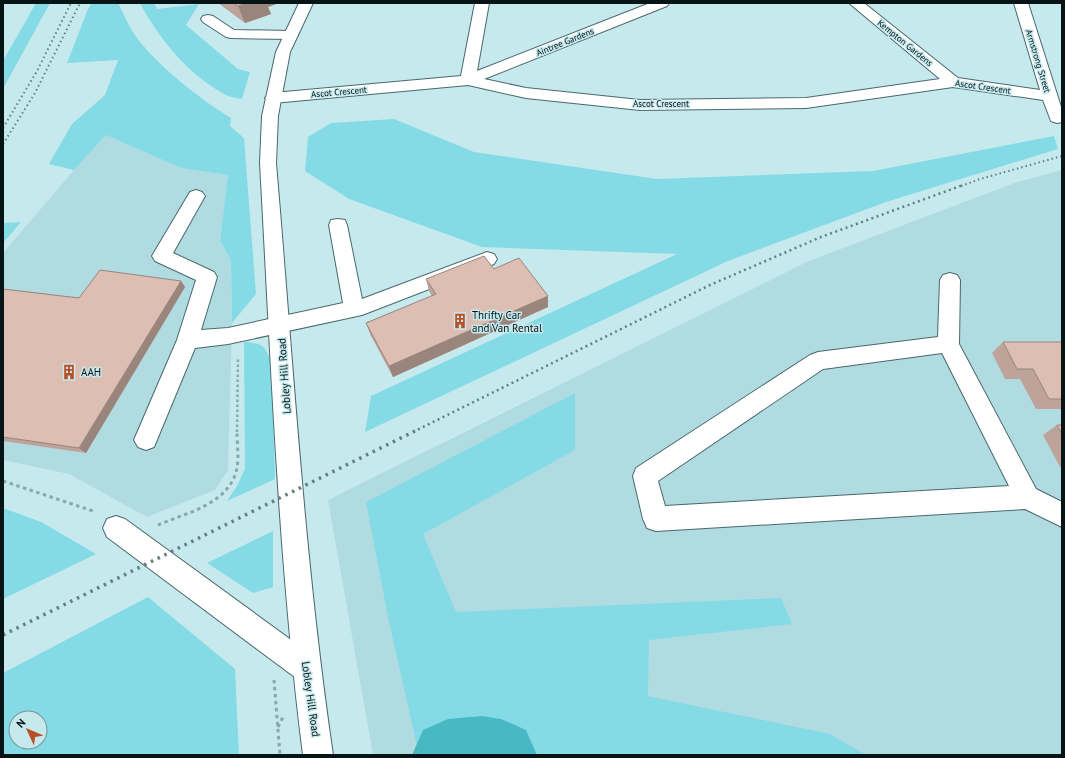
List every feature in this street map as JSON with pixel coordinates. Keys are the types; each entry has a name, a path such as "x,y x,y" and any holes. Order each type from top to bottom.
{"street":[{"name":"Lobley Hill Road","path":"306,3 283,52 270,116 268,163 294,526 306,668 317,747"},
{"path":"468,80 482,3"},
{"path":"624,3 630,16"},
{"name":"Aintree Gardens","path":"468,80 662,3"},
{"name":"Kempton Gardens","path":"856,3 953,82"},
{"name":"Armstrong Street","path":"1021,3 1057,118"},
{"path":"208,19 231,34 291,35"},
{"name":"Ascot Crescent","path":"273,98 468,80 526,93 640,105 806,103 953,82 1049,96"},
{"path":"146,440 188,340 207,277 162,256 196,196"},
{"path":"338,225 354,308"},
{"path":"188,340 238,333 362,307 487,259"},
{"path":"950,280 948,344 1027,497"},
{"path":"948,344 818,361 645,476 656,519 1027,497 1062,515"},
{"path":"116,528 306,668"}],"path":[{"path":"157,525 214,500 226,491 233,481 237,468 238,333"},
{"path":"269,640 280,753"}],"shaded area":[{"path":"36,3 50,3 3,89 3,61"},
{"path":"92,3 118,3 132,30 146,49 181,82 206,102 231,118 230,126 244,138 256,294 232,323 231,261 220,240 228,175 181,168 106,135 74,170 49,164 72,124 105,95 118,60 67,63 88,9"},
{"path":"140,3 154,3 157,9 199,4 186,25 238,69 250,72 242,99 230,97 224,94 211,86 187,66 156,30"},
{"path":"394,119 474,152 657,179 873,171 1054,136 1058,149 886,202 728,261 365,432 371,396 677,254 482,247 349,199 305,171 308,137 331,123"},
{"path":"106,135 181,168 228,175 220,240 231,261 232,323 228,470 215,490 147,517 69,474 3,460 3,253"},
{"path":"1062,170 1062,755 373,755 328,500 809,261 1017,182"},
{"path":"21,222 3,243 3,223"},
{"path":"244,342 256,343 263,347 272,364 275,479 227,501 237,486 245,469"},
{"path":"575,393 575,450 423,534 456,612 781,598 792,624 649,640 648,696 830,734 866,755 419,755 388,617 366,502"},
{"path":"3,508 41,522 96,554 3,599"},
{"path":"273,531 273,587 253,593 207,563"},
{"path":"148,597 235,669 239,755 3,755 3,673"}],"building":[{"path":"234,3 246,3 238,6"},
{"name":"Thrifty Car and Van Rental","path":"484,256 494,269 519,258 548,296 389,366 366,323 436,294 426,279"},
{"name":"AAH","path":"100,270 181,281 79,448 3,437 3,289 79,298"},
{"path":"1003,342 1062,342 1062,399 1049,399 1033,369 1017,369"},
{"path":"1057,425 1062,425 1062,434"}],"waterway":[{"path":"448,755 474,751 501,755"}],"railway":[{"path":"3,128 37,71 71,3"},
{"path":"3,144 35,93 80,3"},
{"path":"961,186 980,179 1062,156"},
{"path":"413,432 710,285 821,237 963,185"},
{"path":"3,635 415,431"}],"place":[{"name":"Thrifty Car and Van Rental","path":"460,321"},
{"name":"AAH","path":"69,372"}]}
